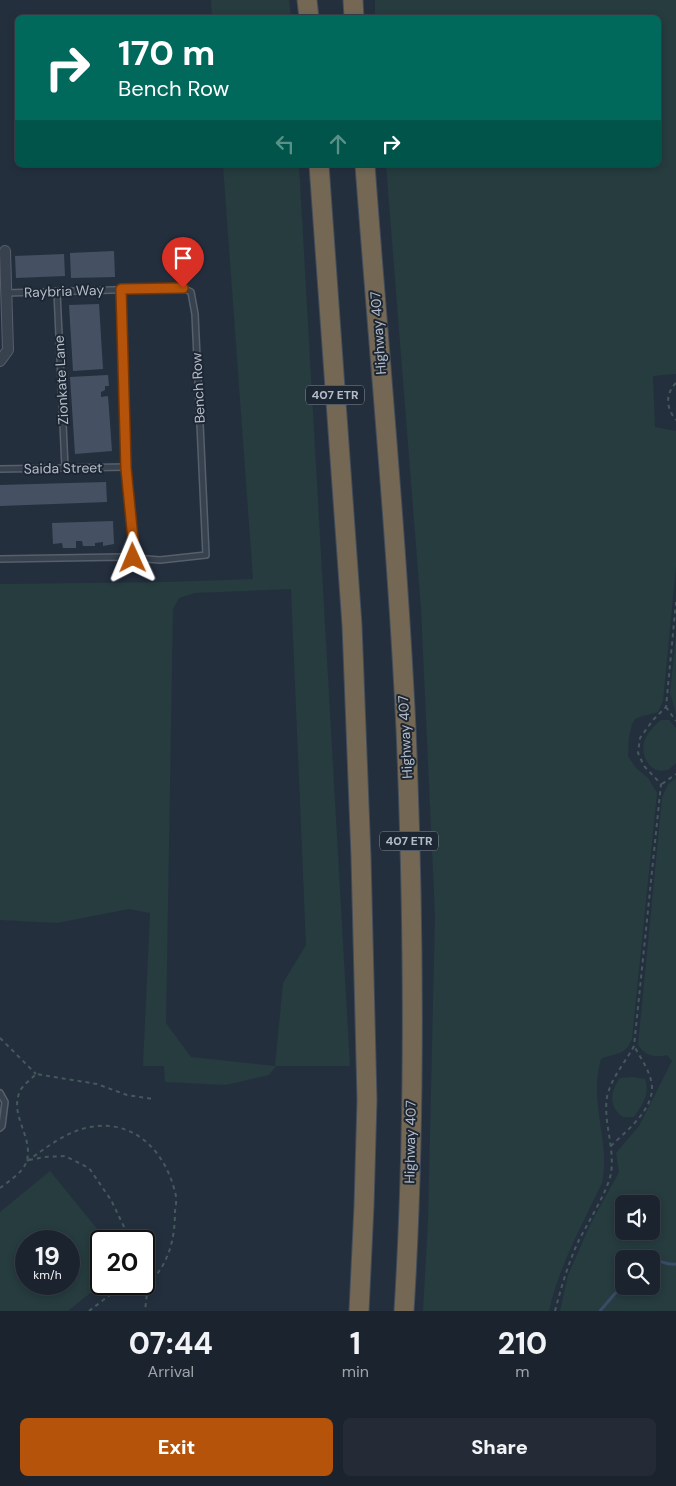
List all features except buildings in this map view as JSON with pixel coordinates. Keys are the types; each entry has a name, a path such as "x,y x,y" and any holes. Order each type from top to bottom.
{"highway":[{"path":"307,0 309,15"},
{"path":"353,0 354,15"},
{"name":"407 ETR","path":"319,167 352,625 361,857 367,1100 359,1311"},
{"name":"Highway 407","path":"365,167 396,563 406,727 412,920 411,1119 404,1311"}],"street":[{"path":"0,361 8,350 3,306 6,293 5,251"}],"lane":[{"name":"Bench Row","path":"121,289 183,288 191,292 195,314 206,555 160,560 133,558"},
{"name":"Raybria Way","path":"6,293 121,289"},
{"path":"0,559 133,558 126,468 121,289"},
{"name":"Zionkate Lane","path":"56,291 65,468"},
{"name":"Saida Street","path":"0,469 126,468"},
{"path":"0,1093 5,1102 2,1126 0,1128"}],"path":[{"path":"676,383 671,388 667,398 668,408 676,420"},
{"path":"555,1311 564,1277 611,1174 611,1146 606,1117 608,1096 613,1080 634,1046 661,784 644,766 638,753 640,738 653,720 666,707 676,602"},
{"path":"666,707 676,721"},
{"path":"661,784 676,774"},
{"path":"0,1038 36,1074 97,1084 127,1095 153,1099"},
{"path":"611,1146 642,1114 652,1090 649,1076 634,1046"},
{"path":"27,1161 27,1141 16,1107 21,1090 36,1074"},
{"path":"0,1188 17,1174 27,1161 64,1136 77,1130 98,1126 113,1127 132,1132 146,1141 164,1163 176,1194 175,1223 167,1259 162,1269 155,1276"},
{"path":"27,1161 44,1157 65,1156 89,1168 111,1200 126,1230"},
{"path":"89,1311 110,1295"},
{"path":"145,1311 147,1295"}],"green space":[{"path":"211,0 289,0 291,15 212,15"},
{"path":"375,0 676,0 676,374 653,376 655,427 676,431 676,566 663,701 658,712 636,718 632,724 628,756 636,768 648,778 657,793 632,1039 626,1049 620,1053 601,1059 598,1076 598,1107 604,1152 602,1183 565,1262 549,1311 423,1311 428,1221 435,915 421,609 386,167 661,167 661,15 375,15"},
{"path":"223,167 299,167 350,1066 276,1066 269,1075 226,1085 165,1082 164,1066 143,1066 150,913 129,909 57,923 0,920 0,584 253,579","holes":["291,589 306,945 283,983 275,1066 191,1057 166,1023 173,609 179,598 195,593"]},
{"path":"676,635 676,713 670,693"},
{"path":"661,720 669,720 676,728 676,763 668,770 661,771 656,770 648,763 643,747 653,727"},
{"path":"676,778 676,1311 560,1311 568,1275 591,1223 619,1172 616,1153 639,1126 672,1061 667,1055 654,1056 647,1054 638,1045 662,798 668,784"},
{"path":"633,1077 645,1079 646,1094 643,1103 634,1117 623,1117 618,1113 613,1104 614,1088 620,1078"},
{"path":"50,1171 98,1230 90,1230 90,1293 68,1311 0,1311 0,1212"}],"waterway":[{"path":"660,1261 676,1264"},
{"path":"600,1311 615,1294"}],"route":[{"path":"133,558 126,468 121,289 183,288"}]}
